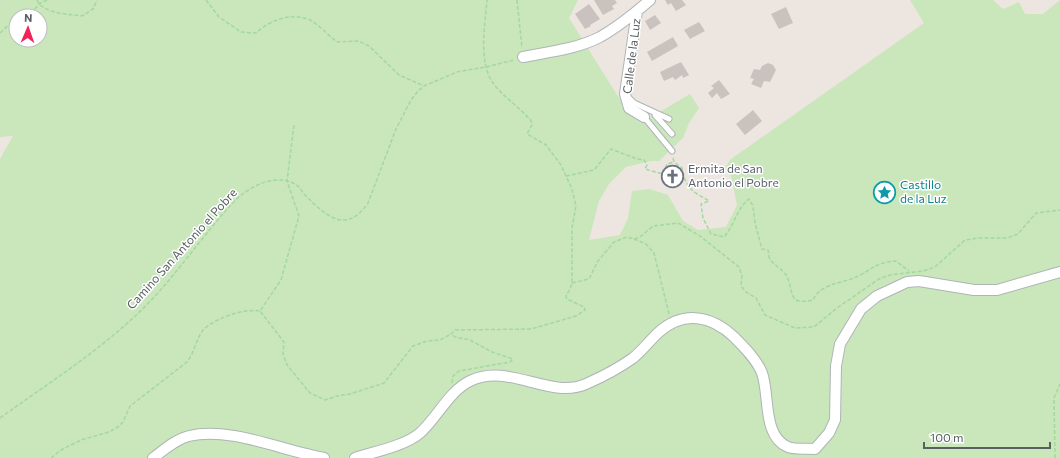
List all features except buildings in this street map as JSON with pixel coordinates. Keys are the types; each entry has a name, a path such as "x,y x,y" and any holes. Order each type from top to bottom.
{"street":[{"path":"523,58 567,49 600,37 650,0"},
{"name":"Calle de la Luz","path":"637,11 625,94 629,108 644,117"},
{"path":"355,458 410,439 420,433 454,394 469,381 490,376 505,375 562,388 582,385 607,374 633,358 645,349 659,332 673,323 691,318 702,318 715,322 725,328 741,344 762,372 770,424 775,436 788,447 815,449 829,433 835,420 836,366 840,344 861,309 876,296 907,282 918,281 974,290 997,290 1060,272"},
{"path":"153,458 176,441 188,436 210,434 237,437 324,458"}],"lane":[{"path":"625,94 634,103 669,119"},
{"path":"654,113 672,134"},
{"path":"644,117 672,151"}],"path":[{"path":"37,0 39,4 51,11 82,16 93,9 97,0"},
{"path":"36,8 39,4 47,0"},
{"path":"206,0 219,17 241,32 256,33 265,24 285,17 297,17 311,20 336,42 358,41 369,46 399,75 424,86"},
{"path":"51,458 61,450 81,440 108,432 118,426 123,422 130,406 187,362 193,355 202,332 213,323 246,310 260,311 284,342 283,354 287,365 310,394 325,400 384,383 413,346 427,340 440,340 455,330 531,329 576,316 584,310 579,305 567,299 566,296 572,283 572,228 576,206 572,189 561,165 546,145 527,134 532,125 531,121 493,83 486,68 485,41 487,0"},
{"path":"287,181 299,186 304,194 329,217 347,220 362,212 368,203 403,114 411,100 424,86 457,72 486,68 523,58 517,0"},
{"path":"0,33 8,26"},
{"path":"260,311 281,280 299,216 287,181 294,125"},
{"path":"566,176 594,170 611,150 644,160 648,165 645,168 663,174 667,164 674,162"},
{"path":"672,151 674,162 682,168 685,183 692,190 709,201 701,204 703,218 711,234 724,237 730,231 744,203 749,199 753,206 755,223 762,249 768,250 769,258 786,275 792,297 796,300 804,302 813,300 816,293 822,289 856,277 877,264 896,261 910,271 918,281"},
{"name":"Camino San Antonio el Pobre","path":"0,418 120,331 156,294 239,197 261,184 273,180 287,181"},
{"path":"634,239 640,237 653,226 678,223 700,236 739,267 742,276 741,286 746,292 756,298 765,315 795,328 801,329 814,327 837,308 879,279 890,275 910,271 923,271 935,267 965,240 979,238 1007,238 1018,234 1036,213 1060,210"},
{"path":"572,283 589,279 598,261 614,242 627,237 634,239 646,244 654,253 659,269 662,288 673,323"},
{"path":"451,334 455,337 470,340 492,352 513,359 510,362 459,371 453,376 452,381 454,394"},
{"path":"1055,458 1054,398 1060,384"}],"green space":[{"path":"0,0 578,0 569,18 629,114 641,123 690,94 699,108 689,123 683,138 659,161 651,161 626,167 609,184 599,201 589,240 620,235 628,218 632,191 650,189 668,195 683,221 698,230 726,227 737,205 731,176 724,169 731,159 924,23 910,0 993,0 1003,9 1019,2 1025,14 1043,14 1060,0 1060,458 0,458 0,159 13,136 0,137"}],"place":[{"name":"Ermita de San Antonio el Pobre","path":"672,176"},
{"name":"Castillo de la Luz","path":"885,192"}]}
